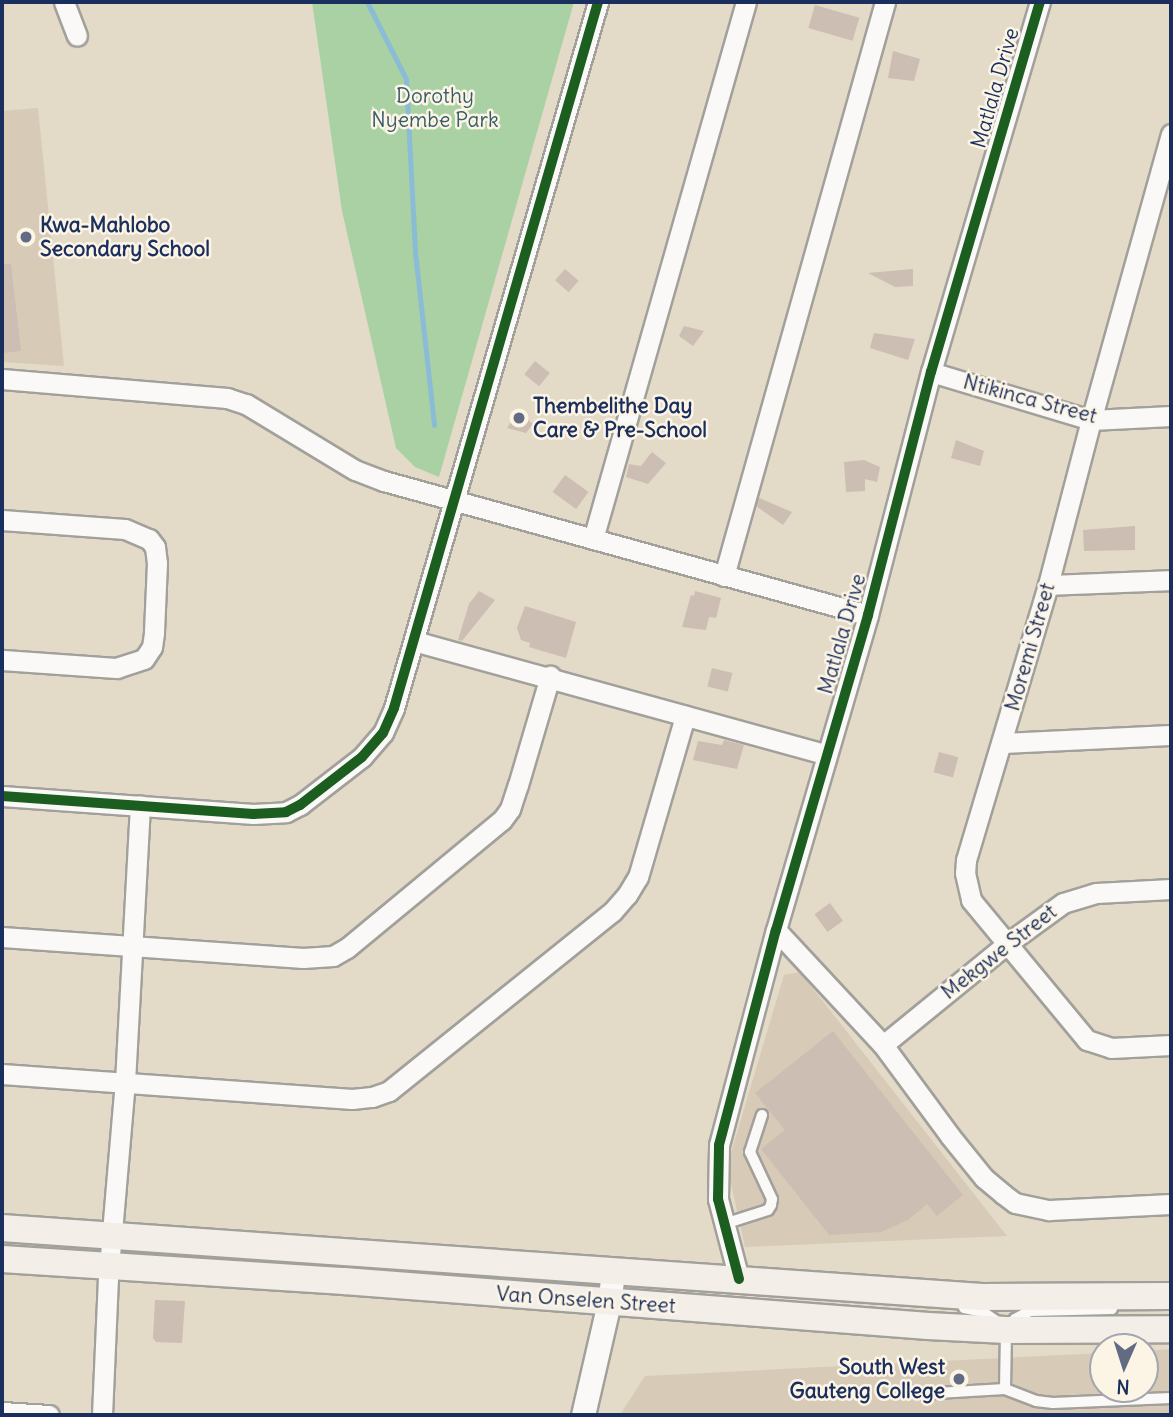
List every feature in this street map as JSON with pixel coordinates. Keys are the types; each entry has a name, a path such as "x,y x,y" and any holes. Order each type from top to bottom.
{"main road":[{"name":"Van Onselen Street","path":"2,1228 982,1297 1171,1298"},
{"name":"Van Onselen Street","path":"2,1259 1006,1330 1171,1329"}],"street":[{"path":"64,2 76,36"},
{"path":"2,796 271,814 300,805 362,757 383,733 394,708 414,641 598,2"},
{"path":"593,539 746,2"},
{"path":"724,576 886,2"},
{"name":"Matlala Drive","path":"739,1279 715,1184 719,1145 776,930 868,615 931,372 1040,2"},
{"name":"Moremi Street","path":"1171,134 1091,419 1048,585 966,860 965,873 971,900 1087,1040 1111,1048 1171,1045"},
{"name":"Ntikinca Street","path":"931,372 1091,419 1171,416"},
{"path":"2,379 227,398 246,404 355,470 868,615"},
{"path":"2,520 125,529 149,539 155,547 157,563 154,633 152,647 144,659 117,668 2,660"},
{"path":"1048,585 1171,580"},
{"path":"414,641 550,676 827,755"},
{"path":"2,937 303,958 332,956 347,948 502,820 510,809 518,785 550,676"},
{"path":"2,1074 352,1099 372,1097 388,1091 602,920 627,895 638,877 685,716"},
{"path":"1002,743 1171,735"},
{"path":"102,1415 109,1266 125,1082 140,806"},
{"name":"Mekgwe Street","path":"883,1045 1007,943 1043,916 1077,897 1171,889"},
{"path":"776,930 883,1045 984,1178 1015,1203 1049,1210 1171,1204"},
{"path":"583,1415 613,1273"},
{"path":"2,1412 49,1415"}],"lane":[{"path":"724,1224 768,1210 771,1205 772,1199 750,1152 762,1115"},
{"path":"837,1287 907,1302 974,1309 995,1320 1006,1330"},
{"path":"1005,1389 1006,1330 1015,1319 1030,1311 1118,1308 1171,1298"},
{"path":"920,1394 1005,1389 1027,1399 1052,1403 1171,1398"}],"shaded area":[{"name":"Kwa-Mahlobo Secondary School","path":"38,108 64,366 2,362 2,111"},
{"path":"800,972 1007,1236 745,1247 727,1166 784,975"},
{"name":"South West Gauteng College","path":"1171,1349 1171,1415 620,1415 645,1376 1089,1354 1089,1403 1159,1403 1159,1350"}],"green space":[{"name":"Dorothy Nyembe Park","path":"312,2 574,2 439,477 415,467 396,448 342,211"}],"building":[{"path":"815,5 859,18 853,41 808,28"},
{"path":"893,51 920,59 914,81 888,78"},
{"path":"2,264 11,264 21,351 2,353"},
{"path":"565,269 579,281 569,292 555,280"},
{"path":"913,269 913,286 895,287 868,273"},
{"path":"684,326 704,331 693,346 679,336"},
{"path":"874,333 915,339 908,360 870,348"},
{"path":"535,361 550,373 539,386 524,374"},
{"name":"Thembelithe Day Care & Pre-School","path":"518,412 533,424 526,433 507,428"},
{"path":"956,440 984,451 980,466 951,458"},
{"path":"652,452 666,463 648,484 626,477 629,464 641,466"},
{"path":"864,460 880,467 877,482 865,479 865,491 846,492 844,462"},
{"path":"565,475 588,492 576,509 553,492"},
{"path":"759,498 792,512 783,525 756,506"},
{"path":"1135,526 1135,550 1084,551 1083,530"},
{"path":"479,591 495,600 462,641 458,640 469,604"},
{"path":"695,591 721,598 716,618 709,617 706,630 682,627 691,595 694,596"},
{"path":"525,606 576,622 566,658 529,647 530,643 521,640 517,628"},
{"path":"712,668 732,673 728,692 707,686"},
{"path":"724,740 744,745 737,769 693,760 698,741 722,745"},
{"path":"939,752 958,757 953,777 934,772"},
{"path":"830,903 843,921 828,932 815,914"},
{"path":"833,1031 963,1195 937,1216 927,1204 908,1220 881,1232 829,1235 761,1149 785,1130 755,1093"},
{"path":"155,1300 185,1301 182,1343 156,1342 153,1338"}],"waterway":[{"path":"367,2 406,79 415,252 434,425"}],"cycle path":[{"path":"2,796 253,814 286,812 300,805 362,757 383,733 394,708 598,2"},
{"path":"739,1279 718,1199 719,1145 776,930 868,615 931,372 1040,2"}],"place":[{"name":"Kwa-Mahlobo Secondary School","path":"26,237"},
{"name":"Thembelithe Day Care & Pre-School","path":"519,418"},
{"name":"South West Gauteng College","path":"959,1379"}]}
